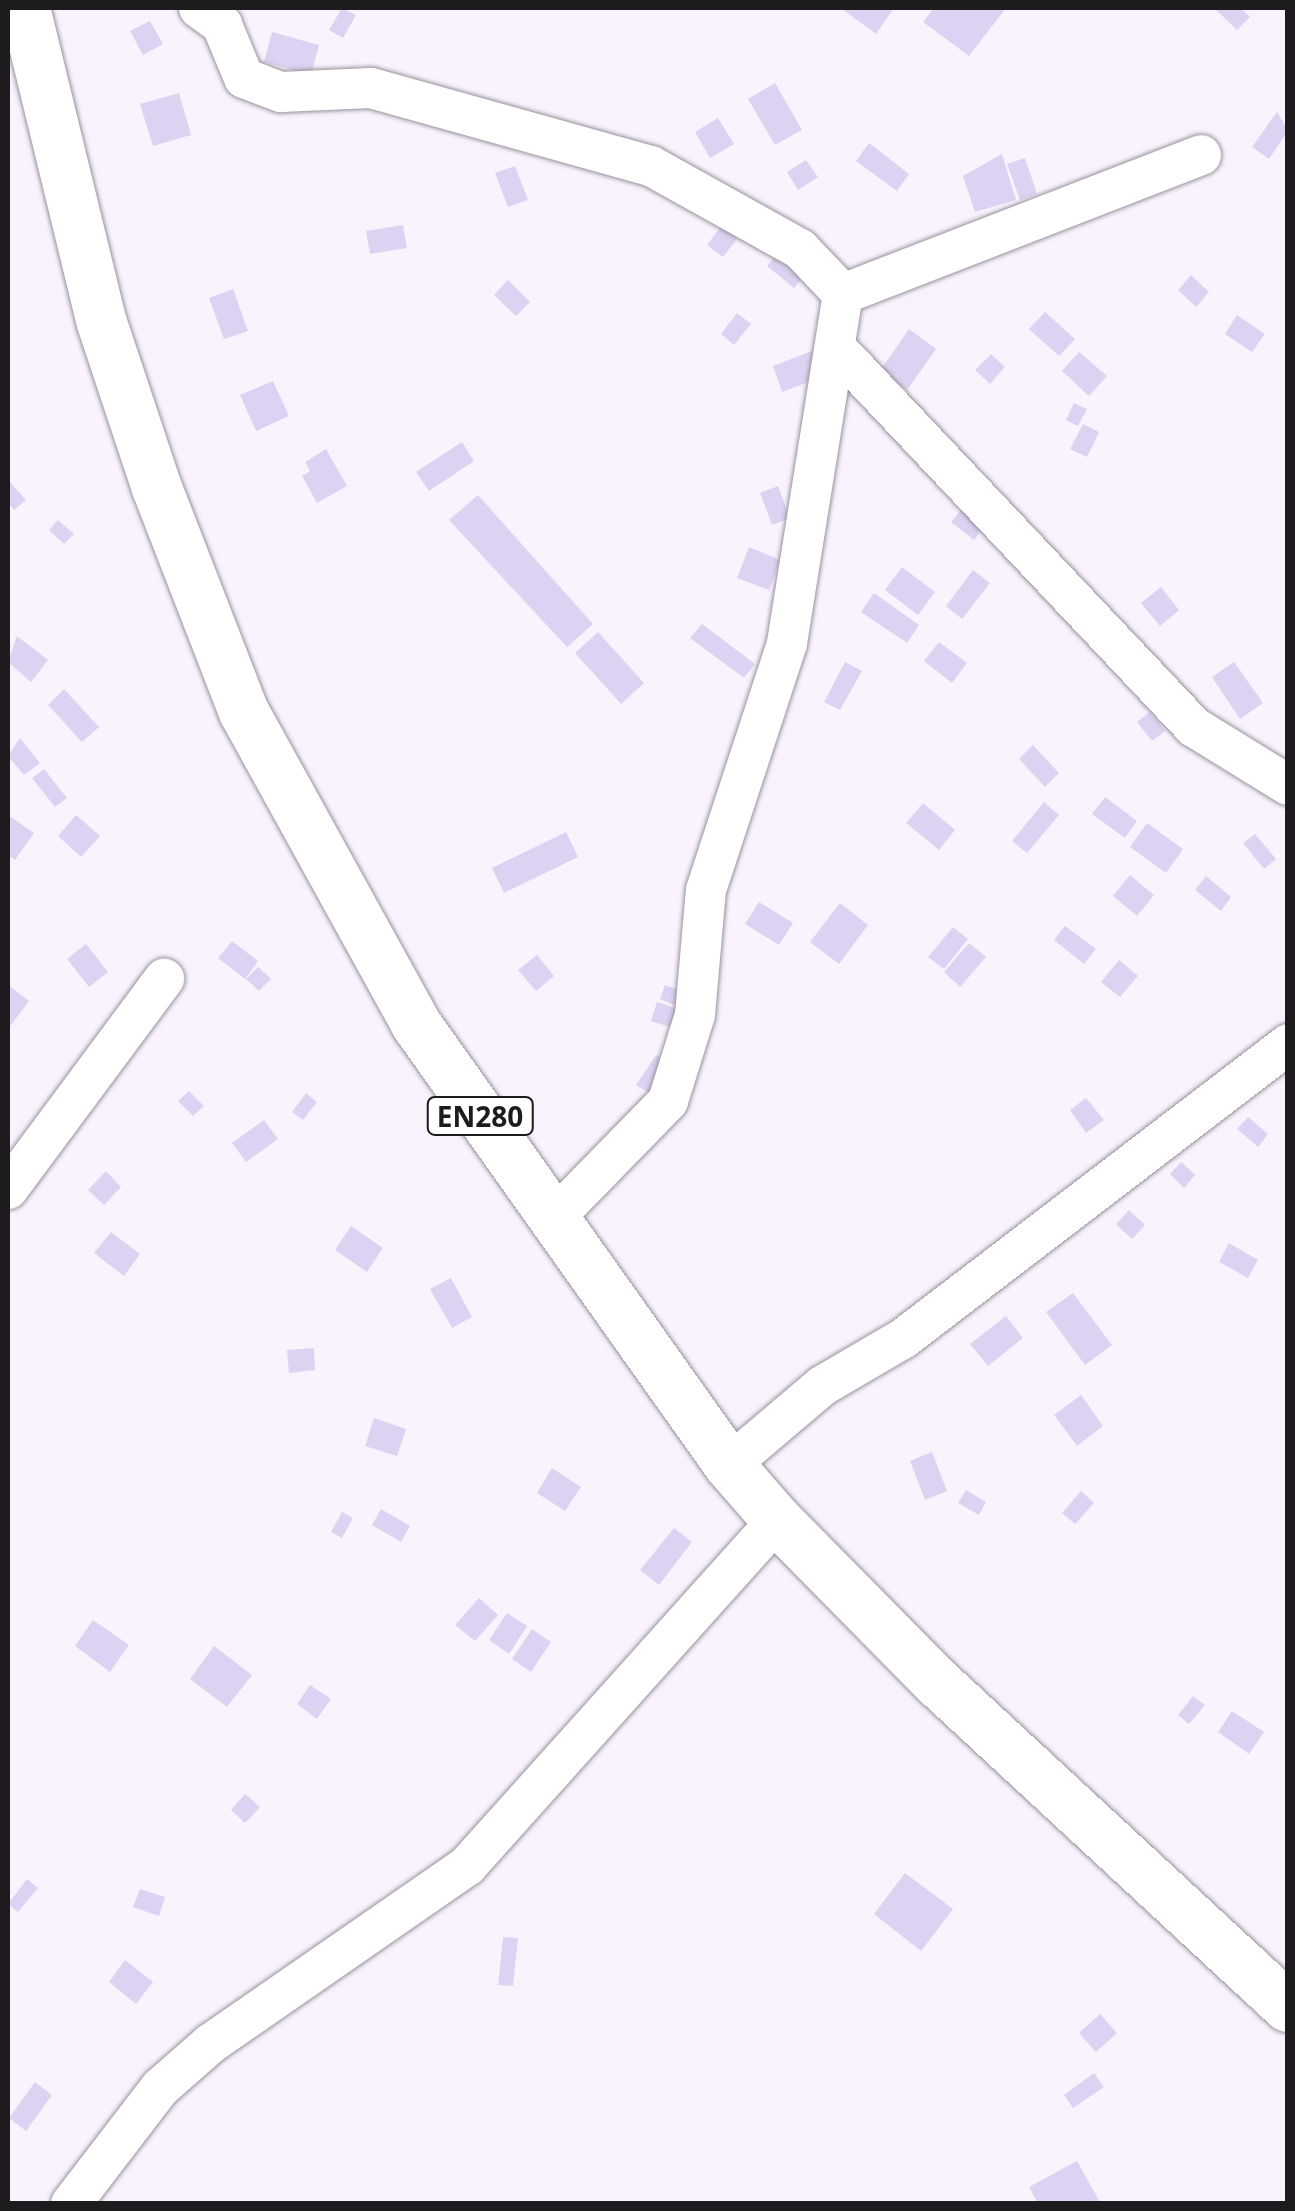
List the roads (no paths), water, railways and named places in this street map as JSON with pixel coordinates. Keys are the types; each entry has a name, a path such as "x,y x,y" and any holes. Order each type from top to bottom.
{"main road":[{"name":"EN280","path":"24,8 102,323 244,712 416,1024 729,1465 776,1520 938,1682 1288,2007"}],"street":[{"path":"199,8 222,25 244,78 281,92 371,88 652,166 800,249 843,294 787,643 706,890 695,1015 668,1101 553,1220"},
{"path":"843,294 1201,155"},
{"path":"837,349 1194,727 1288,785"},
{"path":"8,1189 164,979"},
{"path":"729,1465 822,1386 904,1338 1288,1044"},
{"path":"71,2204 160,2088 210,2044 467,1866 776,1520"}]}
